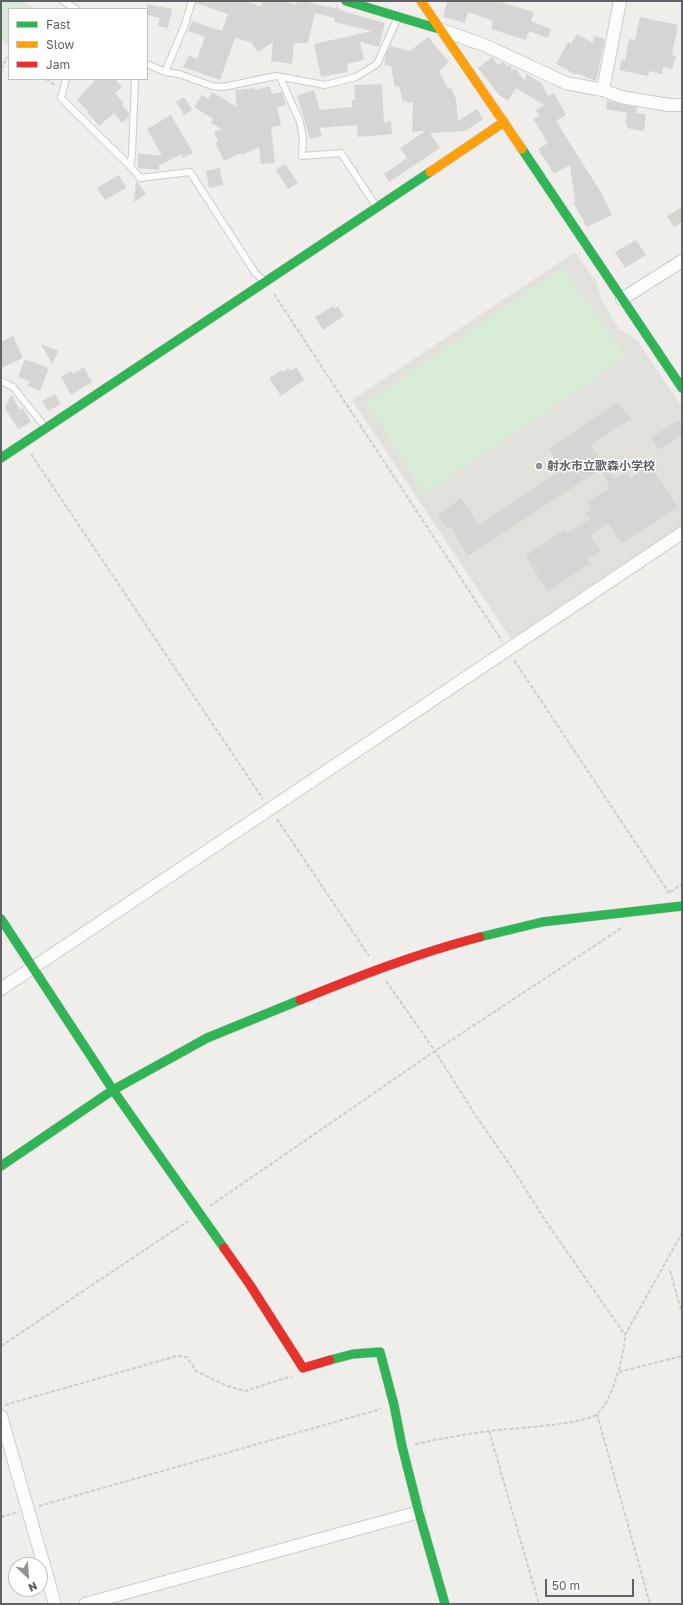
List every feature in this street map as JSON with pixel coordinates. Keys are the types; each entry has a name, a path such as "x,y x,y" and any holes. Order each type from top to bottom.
{"street":[{"path":"346,1 399,16 484,45 566,83 603,90 628,98 669,105 682,105"},
{"path":"421,1 439,30 504,122 682,388"},
{"path":"603,90 620,1"},
{"path":"1,458 504,122"},
{"path":"622,299 682,261"},
{"path":"1,989 682,533"},
{"path":"1,1166 113,1090 206,1038 377,969 450,945 542,922 682,906"},
{"path":"1,919 113,1090 250,1285 303,1368 353,1354 380,1352 419,1512 445,1604"},
{"path":"1,1416 55,1604"},
{"path":"84,1604 419,1512"}],"lane":[{"path":"63,1 74,8"},
{"path":"165,72 184,27 192,1"},
{"path":"148,64 165,72 179,74 212,86 223,87 276,76 325,85 356,77 377,64 399,16"},
{"path":"280,77 300,122 303,139 302,156 341,153 377,207"},
{"path":"66,80 61,98 130,166 140,178 190,172 256,274 266,282"},
{"path":"130,166 132,155 135,80"},
{"path":"1,381 13,387 46,428"}],"path":[{"path":"1,69 8,58"},
{"path":"266,282 507,650 669,893 682,884"},
{"path":"24,443 377,969 435,1051 496,1147 625,1335"},
{"path":"1,1346 199,1214 435,1051 627,924"},
{"path":"402,1446 490,1431 586,1419 597,1414 604,1407 619,1372 625,1335 682,1233"},
{"path":"670,1271 682,1313"},
{"path":"1,1406 177,1356 187,1358 196,1371 227,1386 245,1390 302,1373 303,1368"},
{"path":"619,1372 682,1356"},
{"path":"1,1517 394,1405"},
{"path":"597,1414 650,1604"},
{"path":"490,1431 539,1604"}],"shaded area":[{"name":"射水市立歌森小学校","path":"575,252 596,281 602,301 619,329 637,340 682,407 682,525 511,639 352,400"}],"green space":[{"path":"1,1 20,1 35,8 8,8 8,45 1,40"},
{"path":"563,267 625,354 619,362 424,495 367,402"}],"building":[{"path":"196,1 245,1 260,6 262,1 285,1 296,5 297,1 302,1 334,8 336,8 336,3 338,8 343,11 385,23 379,47 360,42 364,60 347,64 348,72 321,77 314,44 372,31 334,22 335,18 315,13 308,43 294,43 292,64 271,61 273,42 258,52 251,42 235,38 220,80 183,67 189,55 197,59 205,37 188,31 192,21 222,31 228,14 196,3"},
{"path":"447,1 497,1 534,12 531,21 551,29 548,38 529,31 526,40 491,29 493,21 468,12 465,23 443,17"},
{"path":"147,4 172,9 168,28 158,26 160,18 148,15"},
{"path":"640,17 678,25 672,55 676,56 672,69 663,67 662,74 649,71 648,76 619,70 622,59 625,60 629,39 635,40"},
{"path":"577,34 593,43 594,36 605,39 596,81 577,73 576,75 556,64 568,42 571,44"},
{"path":"428,37 449,62 439,71 448,89 451,88 456,99 458,121 477,109 483,119 465,131 430,133 440,148 389,182 384,174 407,158 400,148 425,131 412,132 413,102 403,102 399,86 395,87 391,66 384,65 386,54 390,46 410,51"},
{"path":"492,57 498,65 503,62 507,66 510,65 513,70 515,68 524,80 527,74 541,83 548,96 554,93 566,115 556,121 602,194 612,215 587,227 573,202 575,201 570,165 554,174 538,149 548,143 533,119 539,116 536,110 544,105 516,88 508,101 499,95 478,68"},
{"path":"95,80 116,80 122,87 115,93 124,104 122,105 129,113 129,117 122,123 114,113 99,126 87,112 88,111 77,100"},
{"path":"382,84 384,122 391,121 392,134 358,137 357,125 319,128 322,136 310,139 297,96 314,90 320,110 352,107 352,100 355,100 354,85"},
{"path":"270,86 272,94 282,92 286,105 277,107 281,125 271,127 275,163 261,164 259,147 224,161 215,142 218,141 214,132 221,129 211,123 213,119 194,107 202,95 208,99 212,92 237,107 235,90 254,88 255,90"},
{"path":"184,97 192,110 184,115 176,102"},
{"path":"607,100 637,107 636,113 646,114 644,131 627,128 627,124 625,124 627,113 606,109"},
{"path":"171,115 193,153 183,158 181,154 159,166 159,170 138,168 138,153 162,156 147,129"},
{"path":"285,164 298,183 288,189 276,170"},
{"path":"220,168 223,185 209,188 206,171"},
{"path":"119,175 126,188 105,200 97,188"},
{"path":"136,180 146,194 134,202"},
{"path":"682,207 682,222 674,227 667,216"},
{"path":"636,240 646,255 625,268 615,252"},
{"path":"333,306 335,309 338,306 344,316 323,330 315,317"},
{"path":"13,336 23,358 1,368 1,342"},
{"path":"41,344 58,351 52,364"},
{"path":"25,359 49,368 40,391 26,385 31,382 18,377"},
{"path":"84,367 92,382 71,395 61,377 71,371 73,374"},
{"path":"296,367 304,380 281,396 269,378 282,370 283,372 289,368 290,371"},
{"path":"11,394 20,410 23,408 31,422 18,429 5,408"},
{"path":"55,394 61,404 48,411 42,401"},
{"path":"617,402 631,419 590,444 603,465 615,479 626,471 631,478 649,464 678,507 622,543 608,523 590,535 601,551 587,559 590,563 548,592 526,556 565,529 567,533 590,519 585,513 591,510 587,502 610,488 601,469 468,556 450,526 446,528 438,515 461,498 478,525 561,470 549,449"},
{"path":"678,420 682,425 682,435 658,450 651,438"}],"traffic: fast":[{"path":"346,1 439,29"},
{"path":"522,149 682,388"},
{"path":"1,458 430,172"},
{"path":"480,937 542,922 682,906"},
{"path":"1,919 113,1090 224,1248"},
{"path":"1,1166 113,1090 207,1038 300,1000"},
{"path":"330,1360 353,1354 380,1352 419,1513 445,1604"}],"traffic: slow":[{"path":"421,1 522,149"},
{"path":"430,172 504,122"}],"traffic: jam":[{"path":"300,1000 344,982 434,950 480,937"},
{"path":"224,1248 250,1285 303,1368 330,1360"}],"place":[{"name":"射水市立歌森小学校","path":"539,466"}]}
